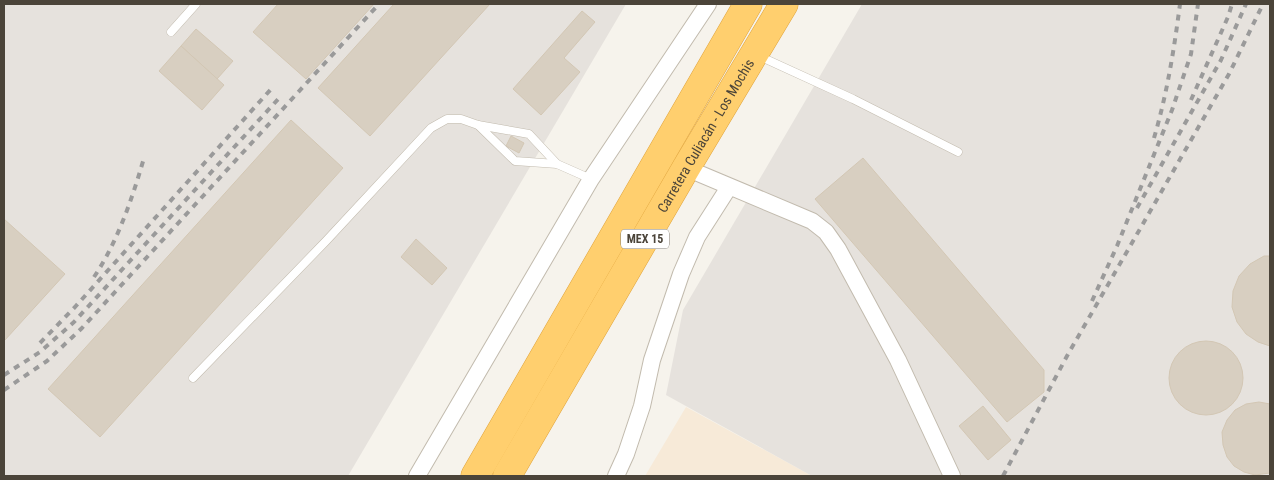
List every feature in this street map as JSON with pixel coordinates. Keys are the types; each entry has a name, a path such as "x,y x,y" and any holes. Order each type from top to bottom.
{"highway":[{"name":"Carretera Culiacán - Los Mochis","path":"475,476 748,4"},
{"name":"Carretera Culiacán - Los Mochis","path":"507,476 686,168 784,4"}],"street":[{"path":"417,476 591,179 708,4"},
{"path":"686,168 812,221 826,232 838,249 898,360 952,476"},
{"path":"616,476 626,454 642,406 652,360 681,274 697,237 729,186"}],"lane":[{"path":"171,32 196,4"},
{"path":"754,53 853,99 958,152"},
{"path":"193,378 326,241 431,128 447,119 461,119 478,125 529,134 557,164"},
{"path":"478,125 515,161 557,164 591,179"}],"shaded area":[{"path":"4,4 626,4 348,476 4,476"},
{"path":"862,4 1270,4 1270,476 812,476 666,395 683,310"},
{"path":"686,407 812,476 645,476"}],"building":[{"path":"278,4 374,4 306,79 253,32"},
{"path":"394,4 490,4 370,136 318,88"},
{"path":"582,11 595,22 564,58 580,72 541,115 513,89"},
{"path":"196,29 233,61 217,79 181,46"},
{"path":"181,46 224,85 202,110 159,71"},
{"path":"291,120 343,168 100,437 48,389"},
{"path":"511,136 524,143 519,153 506,146"},
{"path":"863,158 1044,370 1044,392 1007,422 815,199"},
{"path":"4,219 65,274 5,340 4,339"},
{"path":"416,239 447,268 432,285 401,257"},
{"path":"1264,256 1270,256 1270,346 1258,342 1246,334 1237,322 1232,307 1233,291 1239,276 1250,264"},
{"path":"1206,341 1220,344 1232,352 1240,364 1243,378 1240,392 1232,404 1220,412 1206,415 1192,412 1180,404 1172,392 1169,378 1172,364 1180,352 1192,344"},
{"path":"1259,402 1270,404 1270,473 1255,475 1244,472 1234,466 1227,457 1223,445 1222,432 1227,420 1235,410 1246,404"},
{"path":"983,406 1011,440 988,460 959,426"}],"railway":[{"path":"4,390 47,361 82,328 379,4"},
{"path":"1154,138 1170,72 1180,4"},
{"path":"1092,301 1117,246 1172,110 1191,54 1198,4"},
{"path":"1191,100 1232,4"},
{"path":"1137,208 1221,60 1246,4"},
{"path":"1003,476 1067,356 1229,74 1263,4"},
{"path":"40,343 75,307 272,88"},
{"path":"4,375 40,352 74,322 281,96"},
{"path":"94,277 103,263 124,219 144,158"}]}
